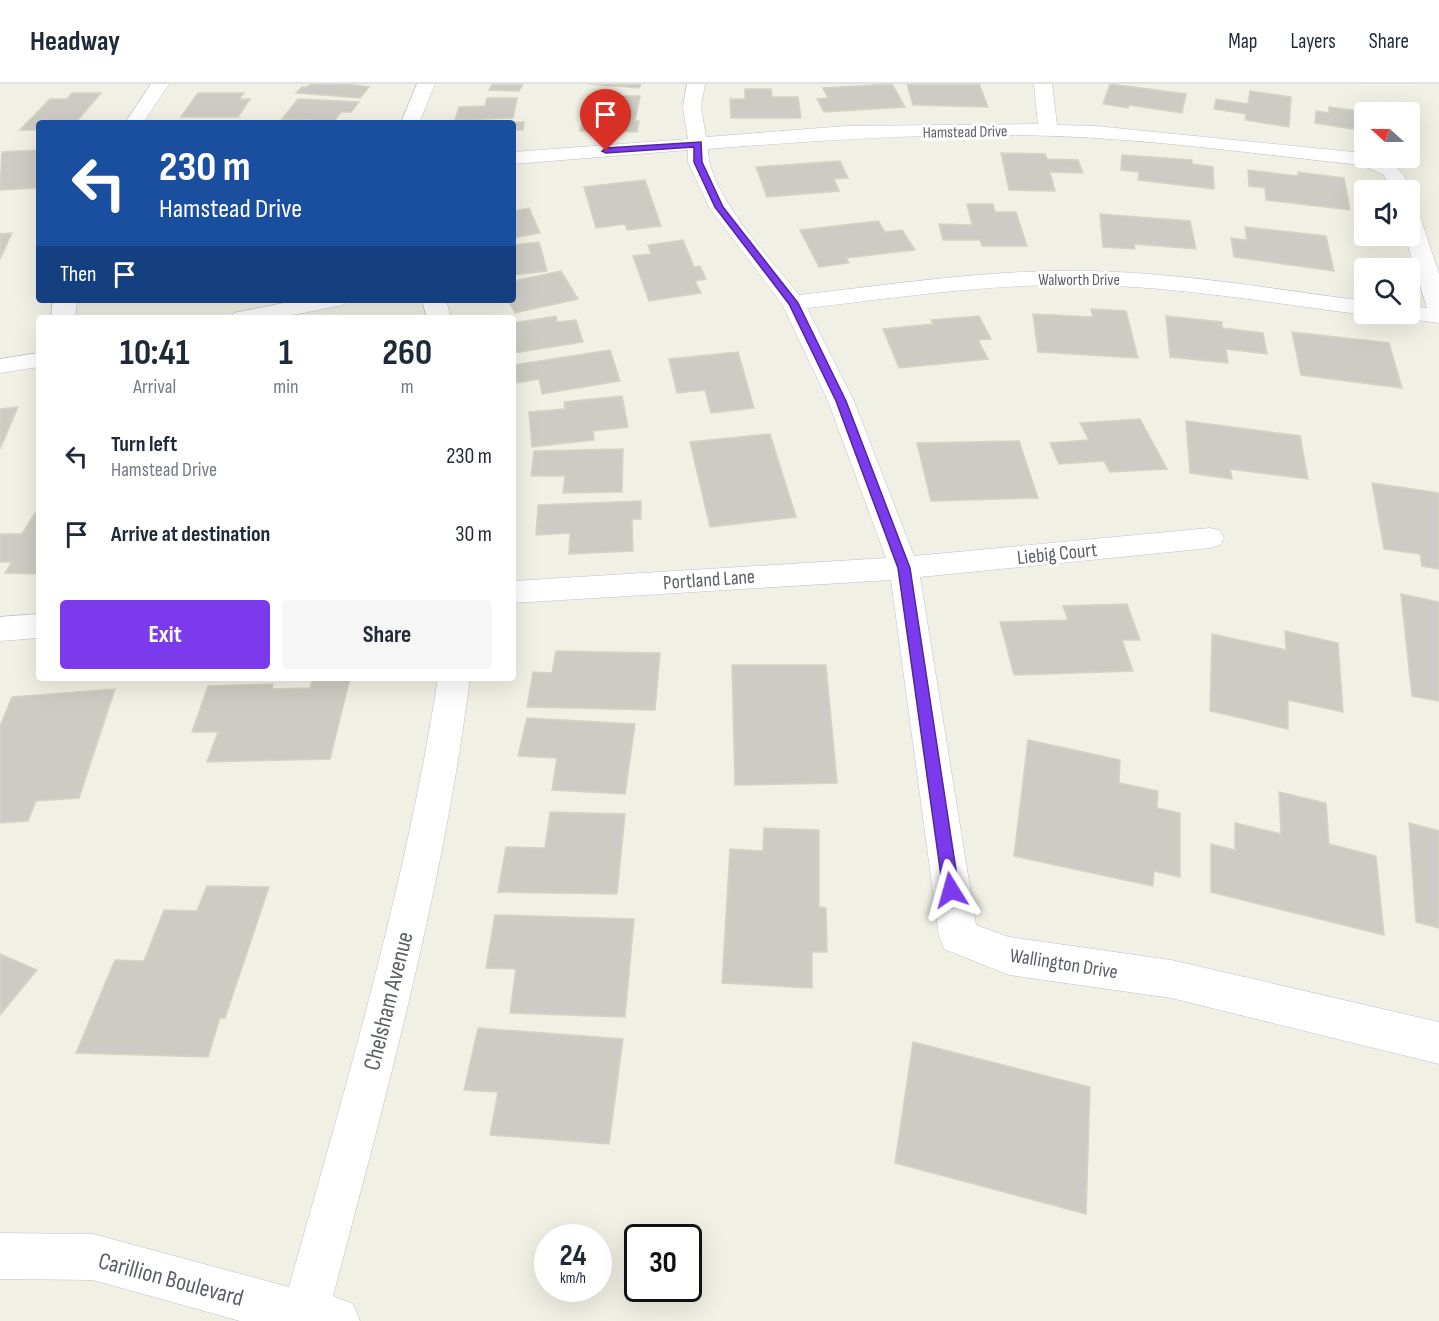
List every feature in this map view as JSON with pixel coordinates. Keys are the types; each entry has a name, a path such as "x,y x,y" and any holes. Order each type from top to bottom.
{"street":[{"path":"136,120 160,84"},
{"path":"411,120 426,84"},
{"name":"Wallington Drive","path":"696,84 692,107 698,144 698,162 719,207 793,303 841,401 904,568 958,936 1009,956 1171,979 1439,1043"},
{"path":"1043,84 1048,130"},
{"name":"Hamstead Drive","path":"516,158 846,132 1048,130 1096,132 1363,159 1390,167 1398,180"},
{"path":"1419,246 1439,309"},
{"name":"Walworth Drive","path":"793,303 1001,280 1088,278 1158,281 1354,307"},
{"path":"258,315 320,303"},
{"path":"1420,314 1439,316"},
{"path":"0,366 36,360"},
{"name":"Liebig Court","path":"904,568 1210,538"},
{"name":"Portland Lane","path":"516,592 904,568"},
{"path":"0,629 36,626"},
{"name":"Chelsham Avenue","path":"307,1320 391,997 441,769 454,681"},
{"name":"Carillion Boulevard","path":"0,1256 93,1257 307,1320"}],"building":[{"path":"311,84 348,84 369,87 360,98 296,93 302,87"},
{"path":"493,84 523,84 519,91 489,90"},
{"path":"589,84 641,84 639,88"},
{"path":"892,84 905,107 824,112 817,99 828,98 823,88"},
{"path":"907,84 979,84 988,107 913,105"},
{"path":"1110,84 1186,94 1182,113 1129,105 1128,108 1103,104"},
{"path":"745,89 771,89 772,97 798,97 801,118 731,118 730,99 745,99"},
{"path":"1250,91 1291,97 1289,127 1245,120 1246,114 1214,109 1216,99 1248,104"},
{"path":"72,93 101,93 78,120 36,120 36,130 20,130 50,99 67,99"},
{"path":"198,93 244,93 239,99 250,99 238,117 181,117"},
{"path":"610,96 640,96 635,121 639,121 637,132 580,131 589,101 608,102"},
{"path":"487,98 517,98 513,118 455,120 459,107 485,106"},
{"path":"298,99 359,102 351,112 341,112 335,120 282,119"},
{"path":"1329,107 1354,110 1354,129 1315,123 1316,111 1329,113"},
{"path":"516,122 524,122 523,130 516,130"},
{"path":"36,150 35,188 0,190 2,152"},
{"path":"1001,153 1045,154 1047,159 1078,160 1083,173 1050,172 1055,191 1009,190"},
{"path":"1122,155 1192,160 1192,164 1213,167 1214,189 1138,180 1139,172 1121,170"},
{"path":"840,161 848,178 834,179 839,191 767,197 756,167"},
{"path":"1248,170 1298,176 1298,172 1344,178 1350,210 1266,200 1265,188 1249,186"},
{"path":"645,180 661,226 627,230 625,224 596,228 584,187"},
{"path":"967,204 993,204 995,212 1016,212 1027,246 982,246 980,240 943,240 939,224 972,225"},
{"path":"529,208 540,233 516,237 516,210"},
{"path":"1100,214 1190,221 1196,249 1134,244 1135,249 1103,247"},
{"path":"878,221 885,232 902,230 915,250 846,258 849,263 819,267 800,230"},
{"path":"1245,227 1326,236 1334,271 1234,257 1231,238 1247,240"},
{"path":"12,233 0,259 0,234"},
{"path":"683,240 694,267 700,266 706,279 695,281 701,293 649,301 633,256 651,254 648,245"},
{"path":"539,242 547,271 516,275 516,245"},
{"path":"561,271 578,299 515,313 510,303 516,303 516,280"},
{"path":"1091,309 1126,311 1138,358 1038,352 1033,314 1093,317"},
{"path":"556,316 557,322 576,320 583,342 516,353 516,323"},
{"path":"979,316 991,339 978,340 988,359 899,368 883,329 933,324 931,320"},
{"path":"1166,316 1222,322 1222,328 1263,333 1267,354 1226,349 1228,363 1170,357"},
{"path":"1292,332 1389,343 1402,388 1301,375"},
{"path":"610,350 620,381 542,394 539,379 517,383 516,365"},
{"path":"738,352 754,408 711,413 705,390 677,393 669,359"},
{"path":"622,396 628,427 593,431 594,440 532,447 529,412 565,409 564,402"},
{"path":"18,407 0,449 0,409"},
{"path":"1140,419 1167,469 1110,472 1104,461 1059,464 1050,443 1089,440 1080,423"},
{"path":"1186,421 1300,436 1308,479 1230,469 1232,479 1190,473"},
{"path":"770,434 796,517 710,527 690,442"},
{"path":"1019,441 1038,498 931,501 917,443"},
{"path":"623,449 622,492 563,493 565,476 531,476 534,451"},
{"path":"1372,483 1439,493 1439,569 1422,566 1420,554 1384,549"},
{"path":"641,501 641,519 632,519 633,551 569,554 570,533 536,535 538,505"},
{"path":"36,513 36,574 5,573 12,562 0,562 0,534 22,534"},
{"path":"1401,594 1439,602 1439,701 1412,696"},
{"path":"1127,604 1140,640 1122,640 1133,671 1014,675 1000,622 1068,620 1063,606"},
{"path":"1285,631 1338,643 1343,712 1288,700 1288,729 1210,711 1212,634 1286,650"},
{"path":"556,651 660,653 655,710 527,707 533,672 552,673"},
{"path":"732,665 826,665 837,783 735,785"},
{"path":"312,681 349,681 330,759 207,762 218,732 192,732 208,686 273,684 272,689 310,688"},
{"path":"115,689 79,798 36,801 28,821 0,823 0,726 12,697"},
{"path":"527,718 635,724 625,794 552,790 557,758 518,756"},
{"path":"1028,740 1120,760 1119,783 1158,791 1157,808 1180,813 1180,877 1154,871 1153,886 1014,856"},
{"path":"1279,792 1326,803 1329,844 1376,856 1384,935 1211,892 1211,844 1235,850 1235,823 1281,834"},
{"path":"550,812 625,814 617,894 498,892 506,847 545,848"},
{"path":"1409,823 1439,831 1439,928 1416,922"},
{"path":"764,828 819,830 819,907 826,908 827,952 812,952 812,988 722,983 730,849 763,851"},
{"path":"207,886 269,887 225,1018 220,1018 208,1057 76,1053 115,960 144,961 164,910 197,911"},
{"path":"495,915 634,919 625,1017 510,1013 516,969 486,968"},
{"path":"0,954 37,970 0,1015"},
{"path":"478,1028 623,1039 609,1144 490,1135 498,1092 464,1090"},
{"path":"913,1042 1090,1087 1086,1214 895,1163"}],"route":[{"path":"606,151 698,144 698,162 719,207 793,303 841,401 904,568 951,890"}]}
